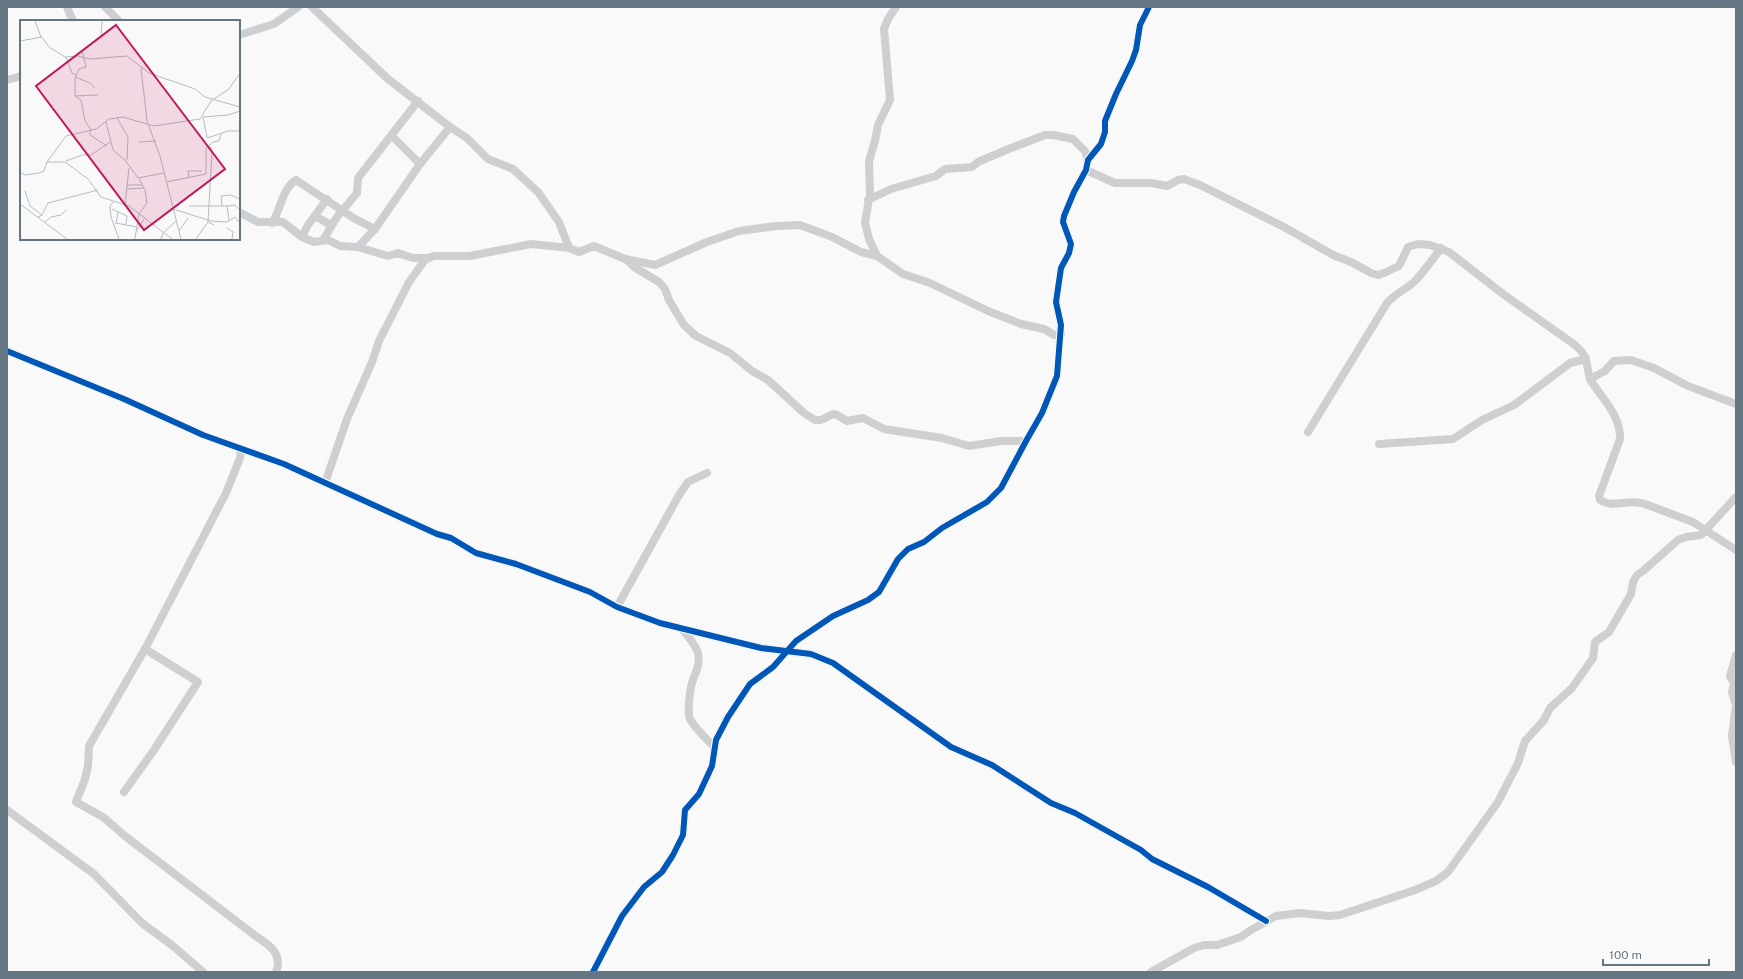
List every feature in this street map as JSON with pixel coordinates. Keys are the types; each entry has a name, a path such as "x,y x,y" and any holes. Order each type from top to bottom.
{"street":[{"path":"67,7 73,20"},
{"path":"105,7 118,20"},
{"path":"240,35 274,24 298,7"},
{"path":"312,7 376,69 450,127 467,138 488,159 512,169 538,192 559,222 570,248"},
{"path":"877,256 865,227 870,191 868,174 869,158 875,141 878,125 890,100 884,29 888,19 896,7"},
{"path":"593,972 622,916 644,887 656,878 666,866 676,848 683,835 685,810 699,794 711,770 714,747 723,726 747,688 755,679 773,667 785,651 796,640 832,616 868,600 879,592 898,559 908,549 924,542 942,528 994,496 1001,488 1042,413 1057,376 1061,334 1056,302 1061,268 1069,253 1071,244 1063,222 1064,216 1074,192 1086,170 1088,160 1101,144 1105,132 1105,121 1134,56 1140,25 1149,7"},
{"path":"7,80 20,76"},
{"path":"324,240 331,225 357,193 358,178 418,102"},
{"path":"358,247 375,229 420,164 450,127"},
{"path":"868,200 891,189 938,176 945,169 972,167 978,162 1045,135 1053,135 1073,140 1084,149 1088,160"},
{"path":"392,136 420,164"},
{"path":"1086,170 1115,183 1151,183 1167,186 1178,180 1184,179 1200,185 1371,273 1378,275 1399,266 1408,247 1418,244 1430,245 1450,252 1503,294 1575,345 1583,353 1586,359 1590,379 1612,412 1620,434 1620,439 1600,496 1600,500 1611,504 1637,501 1693,522 1736,550"},
{"path":"272,223 286,191 294,180 300,181 360,222 375,229"},
{"path":"302,237 308,225 327,199"},
{"path":"240,213 258,222 283,222 302,237 314,242 328,240 340,246 358,247 388,256 398,253 413,258 429,258"},
{"path":"315,216 331,225"},
{"path":"325,483 347,419 372,362 379,341 409,282 424,260 433,256 477,255 531,244 570,248 579,252 594,246 625,259 654,265 707,242 739,231 789,224 800,225 832,237 861,252 877,256 895,267 903,274 930,282 988,312 1021,324 1044,329 1054,335 1061,334"},
{"path":"1308,432 1387,303 1395,294 1405,289 1417,279 1441,248"},
{"path":"625,259 634,267 662,285 669,300 688,330 708,344 730,353 752,371 768,380 804,413 815,420 821,420 833,414 847,421 864,418 884,429 942,438 969,446 1001,441 1026,441"},
{"path":"7,351 124,399 202,435 284,464 451,538 476,553 516,564 576,588 590,592 617,607 683,630 761,648 811,654 833,663 951,747 992,764 1051,803 1075,813 1141,850 1152,859 1208,887 1266,921"},
{"path":"1379,444 1453,439 1482,420 1514,404 1570,363 1586,359"},
{"path":"1590,379 1605,371 1614,361 1632,360 1654,368 1688,386 1736,404"},
{"path":"241,449 240,458 226,493 145,649 89,746 88,766 85,780 76,802 103,817 125,836 257,937 268,943 277,955 278,968 276,972"},
{"path":"617,607 678,495 688,482 707,473"},
{"path":"1151,972 1194,948 1223,944 1241,937 1266,921 1288,913 1329,916 1352,912 1415,890 1442,877 1454,865 1498,802 1518,763 1525,741 1544,720 1550,708 1572,688 1593,658 1595,642 1609,632 1631,594 1633,582 1637,575 1678,540 1700,535 1736,497"},
{"path":"683,630 694,644 699,656 697,669 691,685 688,710 690,718 696,728 714,747"},
{"path":"124,792 154,750 198,682 145,649"},
{"path":"1736,655 1730,676 1734,683 1732,692 1736,705 1732,736 1736,762"},
{"path":"7,810 94,874 142,923 173,946 203,972"}],"cycle path":[{"path":"593,972 622,916 644,887 662,872 673,855 683,835 685,810 699,794 712,766 716,740 728,717 750,684 773,667 796,641 833,616 868,600 879,592 898,559 908,549 924,542 942,528 987,502 1001,488 1042,413 1057,376 1061,325 1056,302 1061,268 1069,253 1071,244 1063,222 1064,216 1074,192 1086,170 1088,160 1101,144 1105,132 1105,121 1132,61 1136,50 1140,25 1149,7"},
{"path":"7,351 124,399 203,435 284,464 437,534 451,538 476,553 516,564 590,592 617,607 660,623 761,648 811,654 833,663 951,747 992,765 1051,803 1075,813 1141,850 1152,859 1208,887 1266,921"}]}
